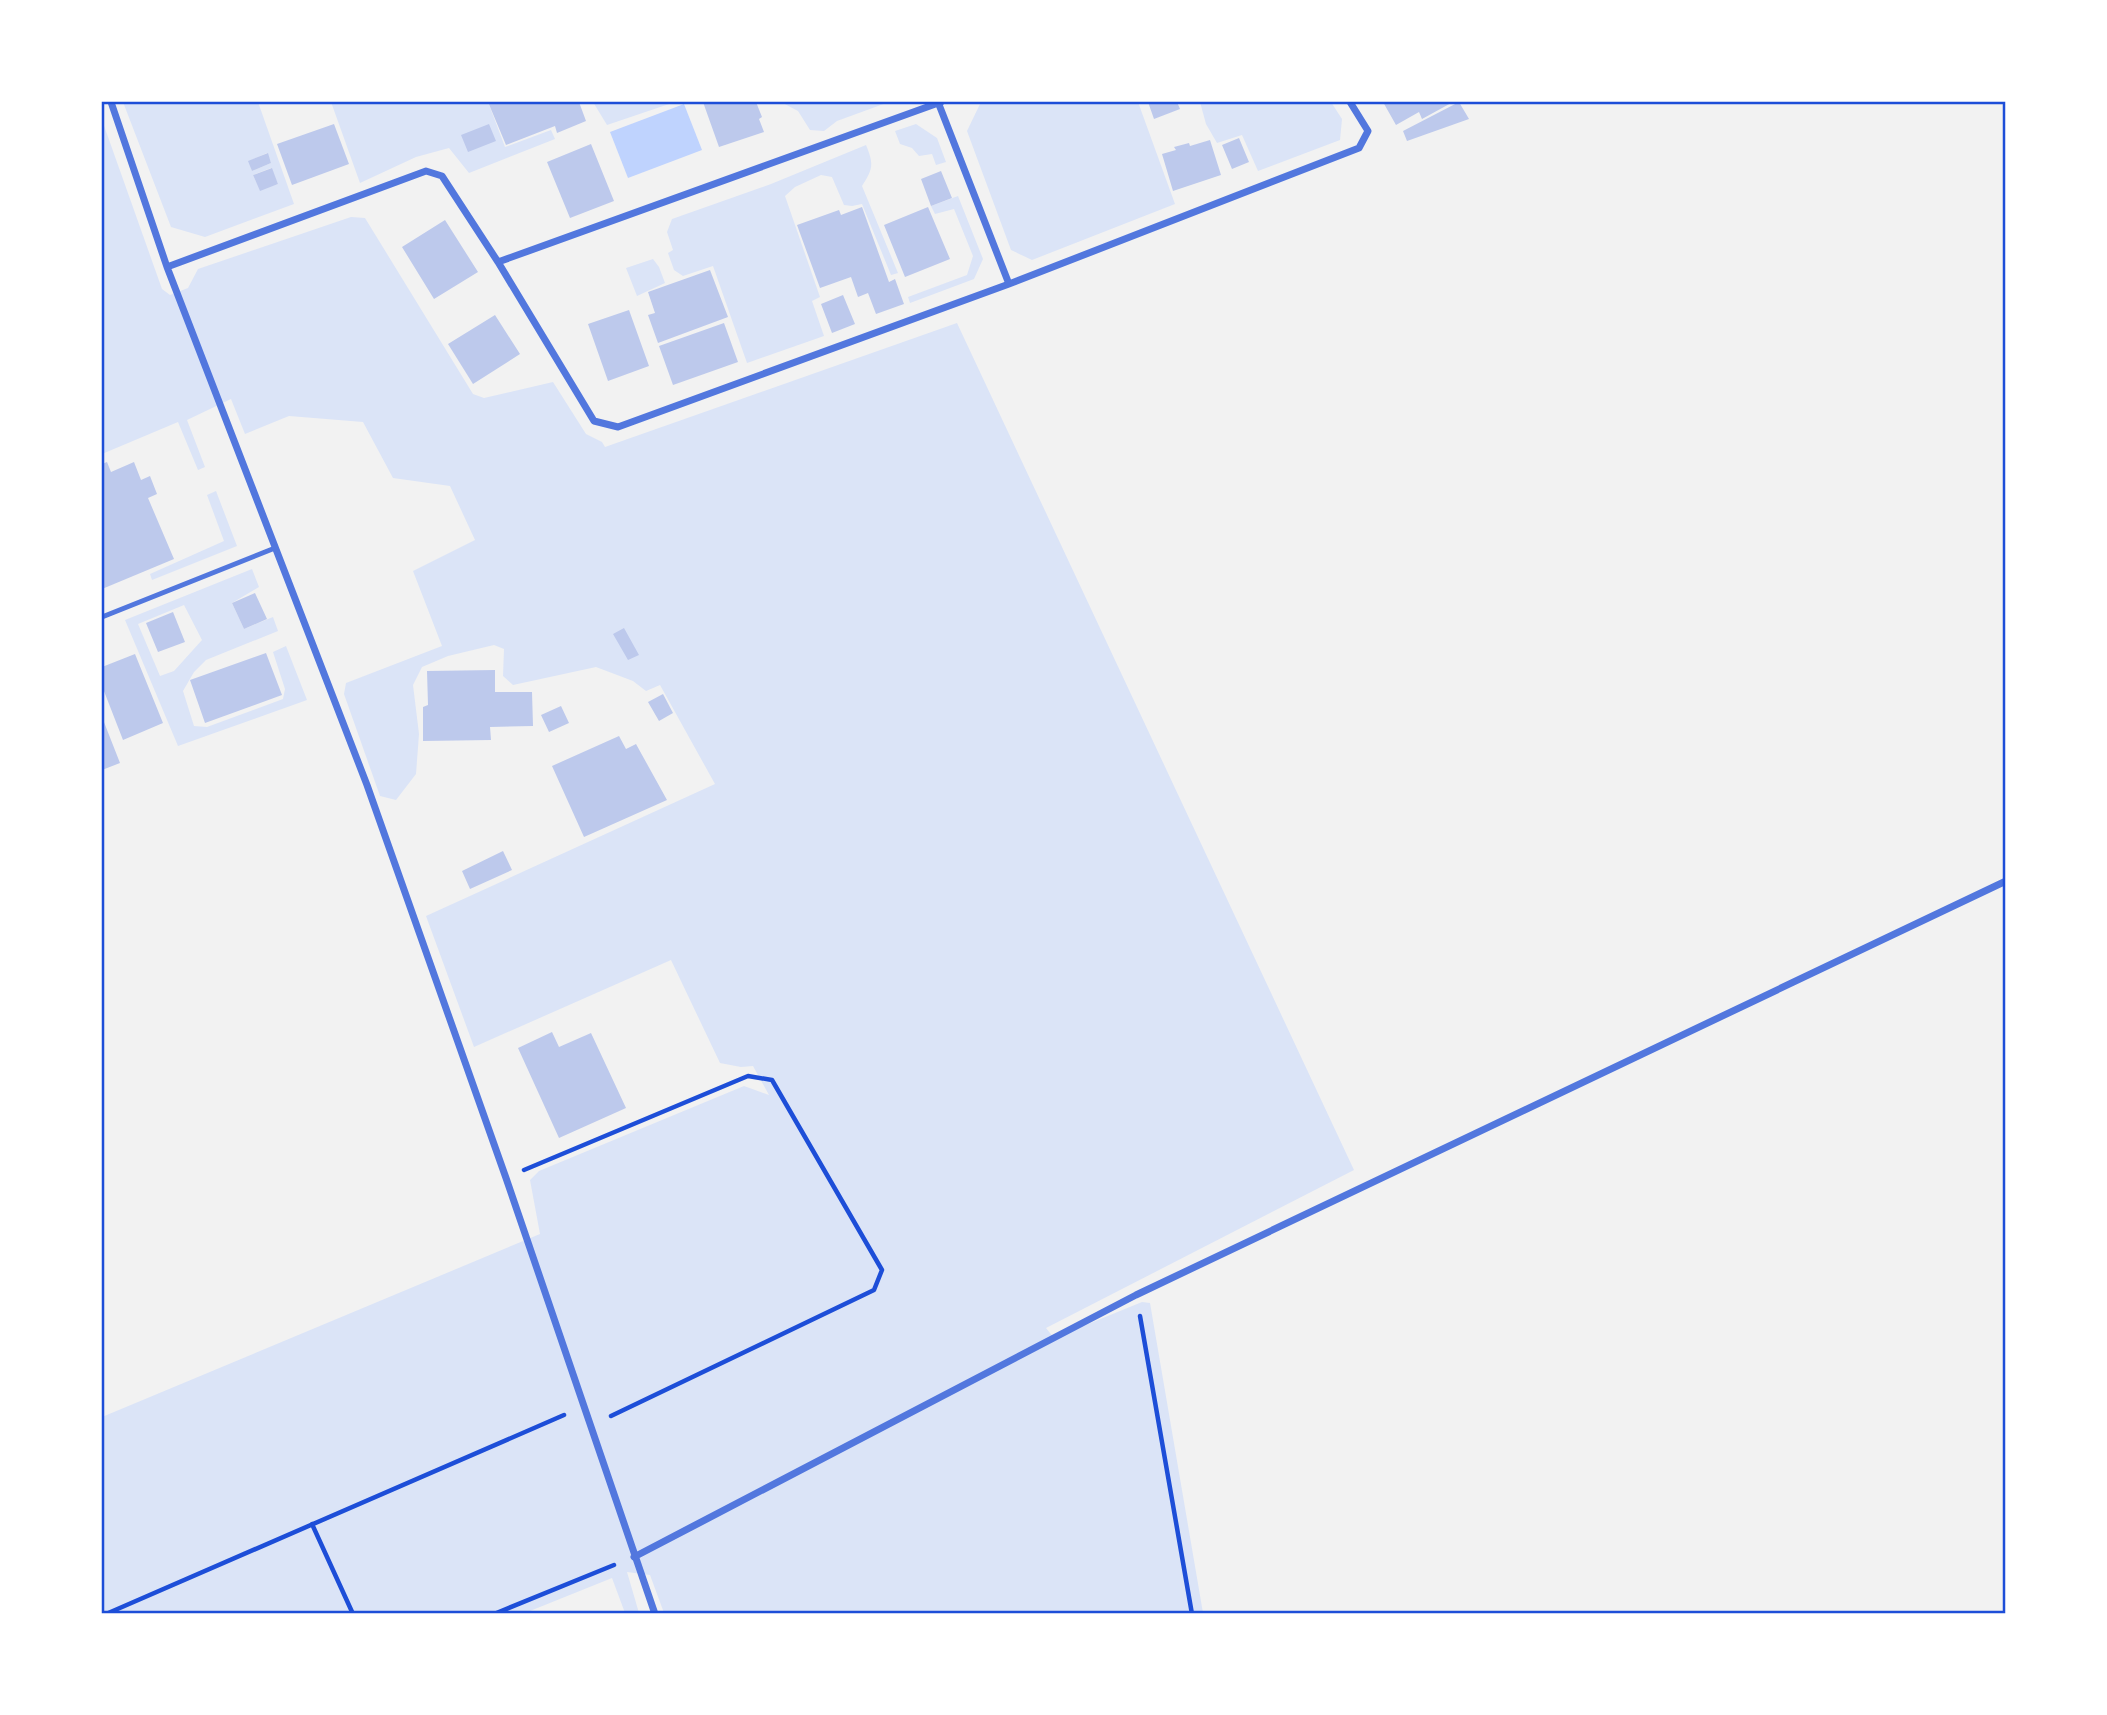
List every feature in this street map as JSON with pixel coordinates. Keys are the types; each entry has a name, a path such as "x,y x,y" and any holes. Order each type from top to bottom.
{"street":[{"path":"111,102 167,267 367,785 506,1178 655,1614"},
{"path":"498,262 940,102 1009,284"},
{"path":"167,267 426,172 442,176 498,262 594,421 618,427 1009,284 1359,148 1368,131 1350,102"},
{"path":"634,1556 1136,1295 2006,881"}],"lane":[{"path":"102,617 275,548"}],"path":[{"path":"506,1178 748,1076 772,1080 882,1270 874,1290 591,1425"},
{"path":"1136,1295 1192,1614"},
{"path":"106,1614 584,1406"},
{"path":"312,1524 353,1614"},
{"path":"494,1614 634,1556"}],"shaded area":[{"path":"123,102 258,102 294,204 205,237 171,227","holes":["267,153 271,163 252,171 249,161","271,168 278,184 260,190 253,175"]},
{"path":"331,102 488,102 505,147 551,130 555,139 469,173 449,148 416,157 360,183"},
{"path":"593,102 675,102 607,125"},
{"path":"781,102 889,102 837,121 824,131 810,130 798,111"},
{"path":"1138,102 1175,204 1032,260 1011,250 967,131 980,104"},
{"path":"1200,102 1331,102 1342,119 1340,140 1258,171 1242,135 1217,143 1206,124"},
{"path":"102,120 162,289 170,295 188,288 198,269 351,217 365,218 473,394 484,398 553,382 586,434 602,442 605,447 957,323 1354,1170 1046,1328 1054,1338 1142,1302 1150,1303 1203,1613 664,1613 650,1575 627,1572 639,1613 625,1613 612,1578 525,1613 102,1613 102,1417 540,1234 530,1180 539,1171 744,1086 769,1095 753,1066 720,1063 671,960 474,1047 426,916 715,784 660,685 646,691 633,681 596,667 513,685 503,676 504,649 494,645 448,656 422,667 413,685 419,734 416,774 396,800 380,796 344,694 346,683 442,646 413,571 475,540 450,486 393,478 363,422 289,416 245,434 231,399 187,420 205,467 198,470 178,422 102,454"},
{"path":"916,124 937,138 946,162 936,165 932,154 919,156 912,148 900,144 895,131"},
{"path":"866,145 871,166 862,186 898,273 891,275 862,204 844,205 832,177 821,175 795,187 785,196 820,297 812,301 824,336 747,363 713,266 683,276 674,270 668,253 673,250 667,232 672,219 771,184"},
{"path":"958,196 983,259 974,279 910,303 908,297 967,275 973,256 954,209 935,214 931,206"},
{"path":"653,259 665,283 637,296 626,268"},
{"path":"216,491 237,546 152,580 150,574 224,541 207,495"},
{"path":"252,569 259,587 232,603 244,629 273,617 278,631 206,660 194,672 183,691 194,726 207,727 283,699 285,689 273,652 286,646 307,700 178,746 125,620","holes":["184,605 202,640 174,671 160,676 138,624"]}],"water":[{"path":"684,104 702,150 628,178 610,132"}],"building":[{"path":"488,102 579,102 586,121 557,133 555,126 506,145"},
{"path":"703,102 756,102 764,132 719,147"},
{"path":"1148,102 1177,102 1180,109 1154,119"},
{"path":"1383,102 1453,102 1422,119 1419,112 1396,125"},
{"path":"1459,102 1469,119 1407,141 1403,131"},
{"path":"334,124 349,164 292,185 277,144"},
{"path":"489,124 496,141 468,152 461,135"},
{"path":"1239,138 1249,162 1232,169 1222,145"},
{"path":"1210,140 1221,175 1173,191 1162,154 1176,150 1174,147"},
{"path":"591,144 614,201 570,218 547,162"},
{"path":"268,153 271,163 252,171 248,161"},
{"path":"272,168 278,184 260,191 253,175"},
{"path":"941,171 952,198 931,206 921,179"},
{"path":"862,207 889,282 895,279 904,304 876,314 868,293 858,297 851,277 820,288 797,225 839,210 841,215"},
{"path":"928,207 950,259 905,277 884,225"},
{"path":"445,220 478,272 434,299 402,247"},
{"path":"710,270 728,317 658,343 648,315 655,313 648,292"},
{"path":"843,295 855,324 832,333 821,304"},
{"path":"629,310 649,366 608,381 588,324"},
{"path":"495,315 520,354 473,384 448,344"},
{"path":"724,323 738,362 673,385 659,346"},
{"path":"107,462 111,472 134,462 141,480 150,476 157,494 148,498 174,559 102,589 102,464"},
{"path":"255,593 267,619 244,629 232,603"},
{"path":"173,612 185,642 158,652 146,623"},
{"path":"624,628 639,655 628,660 613,634"},
{"path":"266,653 282,695 205,723 190,680"},
{"path":"135,654 163,723 123,740 102,686 102,667"},
{"path":"495,670 495,692 532,692 533,726 490,727 491,740 423,741 423,707 428,705 427,671"},
{"path":"663,694 673,713 659,721 648,702"},
{"path":"561,706 569,723 549,732 541,715"},
{"path":"102,717 120,763 102,770"},
{"path":"619,736 626,749 636,744 667,800 584,837 552,766"},
{"path":"503,851 512,870 470,889 462,871"},
{"path":"552,1032 559,1047 591,1033 626,1108 559,1138 518,1048"}]}
